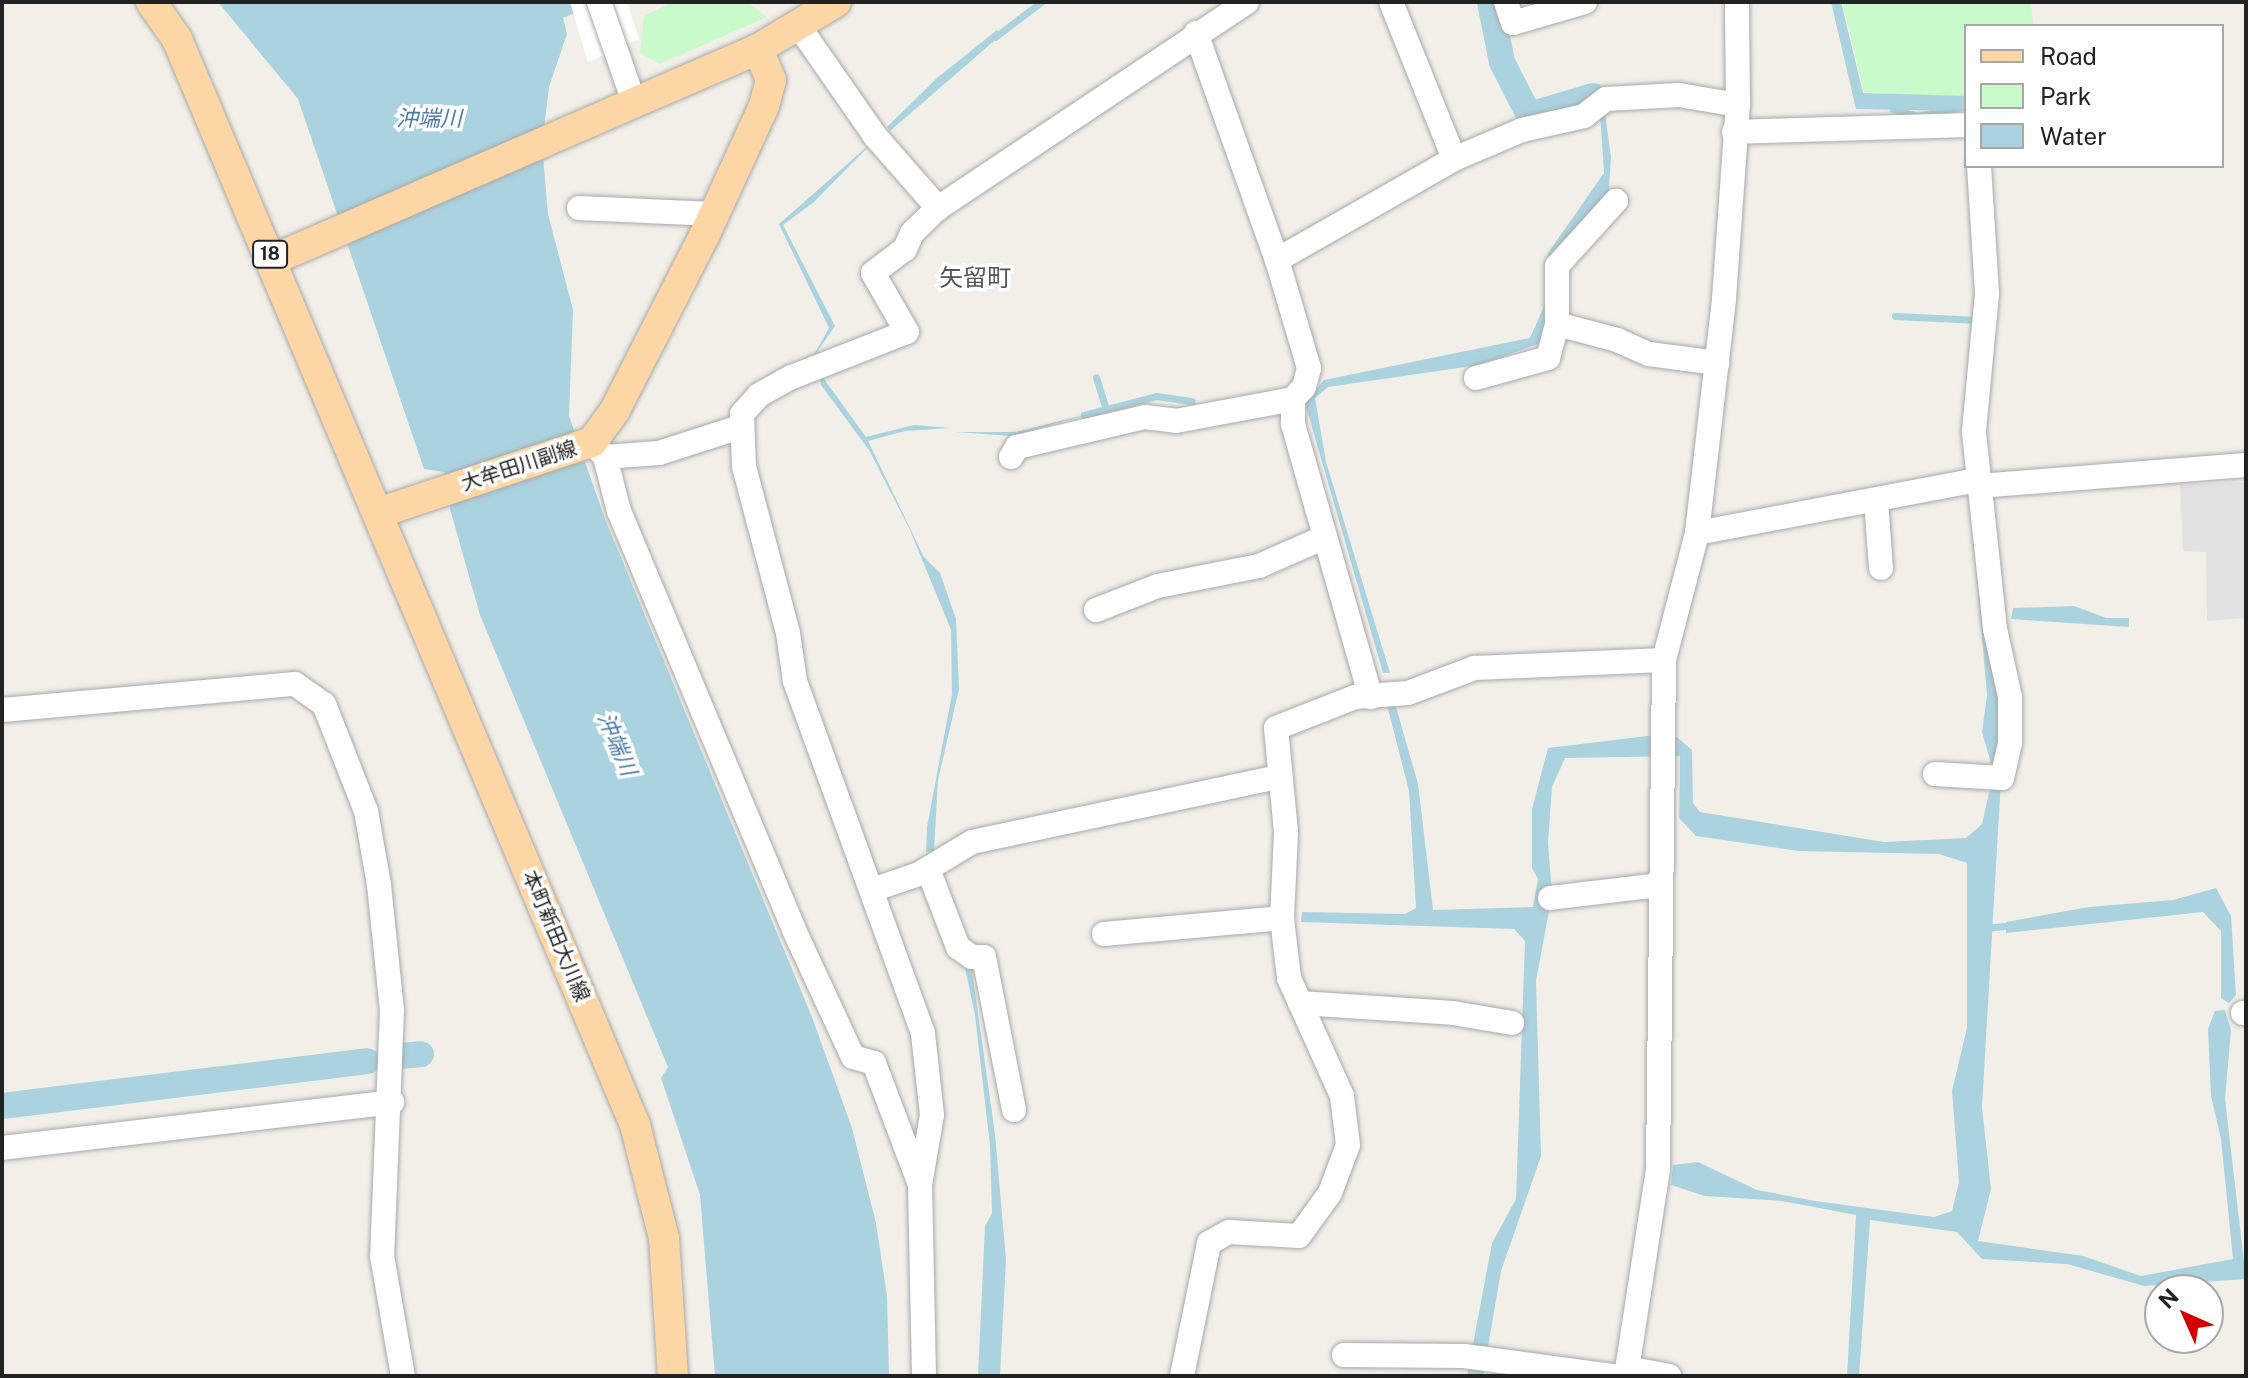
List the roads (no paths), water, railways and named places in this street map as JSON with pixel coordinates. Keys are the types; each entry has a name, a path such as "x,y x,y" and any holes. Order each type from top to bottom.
{"main road":[{"name":"18","path":"151,2 177,39 272,260 386,509"},
{"name":"18","path":"272,260 597,116 758,49 800,28 836,2"},
{"name":"大牟田川副線","path":"386,509 598,450 714,214 771,80 758,49"},
{"name":"本町新田大川線","path":"386,509 635,1125 664,1238 673,1376"}],"street":[{"path":"599,2 613,50 634,102"},
{"path":"924,1376 920,1185 932,1115 923,1033 795,681 788,633 744,467 740,427 742,414 759,395 817,366 907,332 873,273 905,249 912,233 938,208 1196,33 1247,2"},
{"path":"1391,2 1454,159"},
{"path":"1506,2 1513,23 1585,2"},
{"path":"1622,1373 1658,1169 1659,769 1664,660 1697,533 1717,363 1738,105 1737,2"},
{"path":"800,28 879,140 938,208"},
{"path":"1011,457 1017,447 1145,417 1176,421 1293,399 1304,387 1309,368 1277,260 1196,33"},
{"path":"1277,260 1454,159 1522,130 1590,112 1606,99 1679,95 1738,105"},
{"path":"1734,132 1960,125"},
{"path":"1935,774 1990,777 2010,743 2010,697 1972,483 1988,281 1979,168"},
{"path":"1476,378 1548,358 1557,324 1557,266 1616,201"},
{"path":"579,208 714,214"},
{"path":"1557,324 1617,340 1649,354 1717,363"},
{"path":"1293,399 1293,424 1325,537 1379,697"},
{"path":"740,427 659,453 598,450 619,511 794,930 853,1057 874,1063 920,1185"},
{"path":"1697,533 1972,483 2246,465"},
{"path":"1876,500 1881,568"},
{"path":"1096,610 1158,586 1259,566 1325,537"},
{"path":"1182,1376 1209,1243 1229,1232 1299,1236 1345,1161 1347,1118 1342,1096 1289,978 1282,918 1286,832 1277,777 1276,728 1355,697 1379,697 1474,668 1664,660"},
{"path":"2,710 295,684 318,698 372,835 392,1010 392,1102 382,1256 403,1376"},
{"path":"872,890 924,871 972,842 1277,777"},
{"path":"924,871 958,947 972,957 984,957 1014,1110"},
{"path":"1550,898 1659,885"},
{"path":"1104,934 1282,918"},
{"path":"1300,1003 1453,1013 1512,1023"},
{"path":"2,1148 392,1102"},
{"path":"902,1138 929,1132"},
{"path":"1344,1355 1476,1358 1669,1376"}],"water":[{"name":"沖端川","path":"218,2 600,2 563,18 567,34 549,87 542,144 548,214 573,310 569,416 605,519 812,1017 852,1128 876,1223 887,1296 889,1376 715,1376 700,1195 661,1078 668,1067 480,615 450,509 450,483 444,472 424,469 298,99"},
{"path":"1831,2 1841,2 1863,93 1964,96 1964,111 1856,109"},
{"path":"997,30 1001,35 890,131 887,127 937,78"},
{"path":"1499,30 1513,85 1531,113 1527,116 1498,61 1493,31"},
{"path":"1605,113 1611,157 1608,206 1568,246 1546,341 1479,365 1328,387 1315,398 1326,462 1390,673 1383,673 1305,403 1324,380 1530,338 1545,304 1548,253 1604,173 1600,114"},
{"path":"878,137 814,202 783,225 835,326 810,362 829,328 779,224"},
{"path":"819,372 866,437 914,425 951,428 905,431 868,441 924,557 940,573 956,619 959,689 938,780 934,851 926,852 927,827 952,694 951,630 910,530 869,450 821,385"},
{"path":"1092,413 1013,436 955,432 1016,432"},
{"path":"1972,521 2000,651 1998,764 1991,763 1982,732 1987,695"},
{"path":"2074,606 2106,618 2129,618 2129,627 2011,619 2013,608"},
{"path":"1394,700 1418,784 1433,910 1533,907 1538,879 1532,868 1532,809 1548,748 1672,733 1692,750 1693,803 1700,812 1884,842 1966,838 1982,824 1992,779 2001,780 1982,1107 1991,1189 1978,1241 2083,1256 2144,1275 2144,1286 2067,1264 1982,1259 1957,1232 1870,1220 1859,1376 1847,1376 1856,1215 1782,1201 1705,1196 1671,1185 1673,1165 1698,1162 1757,1190 1815,1201 1934,1217 1952,1211 1959,1182 1952,1091 1967,1028 1967,863 1939,854 1798,851 1696,836 1679,818 1680,756 1565,758 1552,787 1548,843 1552,895 1536,981 1541,1156 1501,1271 1483,1376 1467,1376 1492,1243 1516,1199 1525,941 1514,929 1301,922 1302,912 1405,914 1416,908 1409,791 1386,701"},
{"path":"2216,888 2231,916 2236,995 2229,1003 2221,998 2221,931 2203,912 2006,933 2006,922 2089,907 2173,900"},
{"path":"956,926 972,971 995,1134 1006,1260 1000,1376 978,1376 985,1226 992,1213 990,1146 975,1015"},
{"path":"2225,1010 2231,1030 2225,1099 2246,1279 2224,1281 2224,1274 2152,1274 2233,1259 2221,1139 2211,1096 2208,1029 2215,1011"}],"waterway":[{"path":"995,37 1041,2"},
{"path":"1490,2 1502,62 1529,115 1593,96"},
{"path":"1893,109 1917,116 1964,106"},
{"path":"1895,316 1978,320"},
{"path":"1096,377 1105,407"},
{"path":"1084,415 1156,396 1192,401"},
{"path":"1986,928 2014,925"},
{"path":"400,1056 421,1054"},
{"path":"2,1106 367,1061"}],"district":[{"name":"矢留町","path":"975,278"}]}
